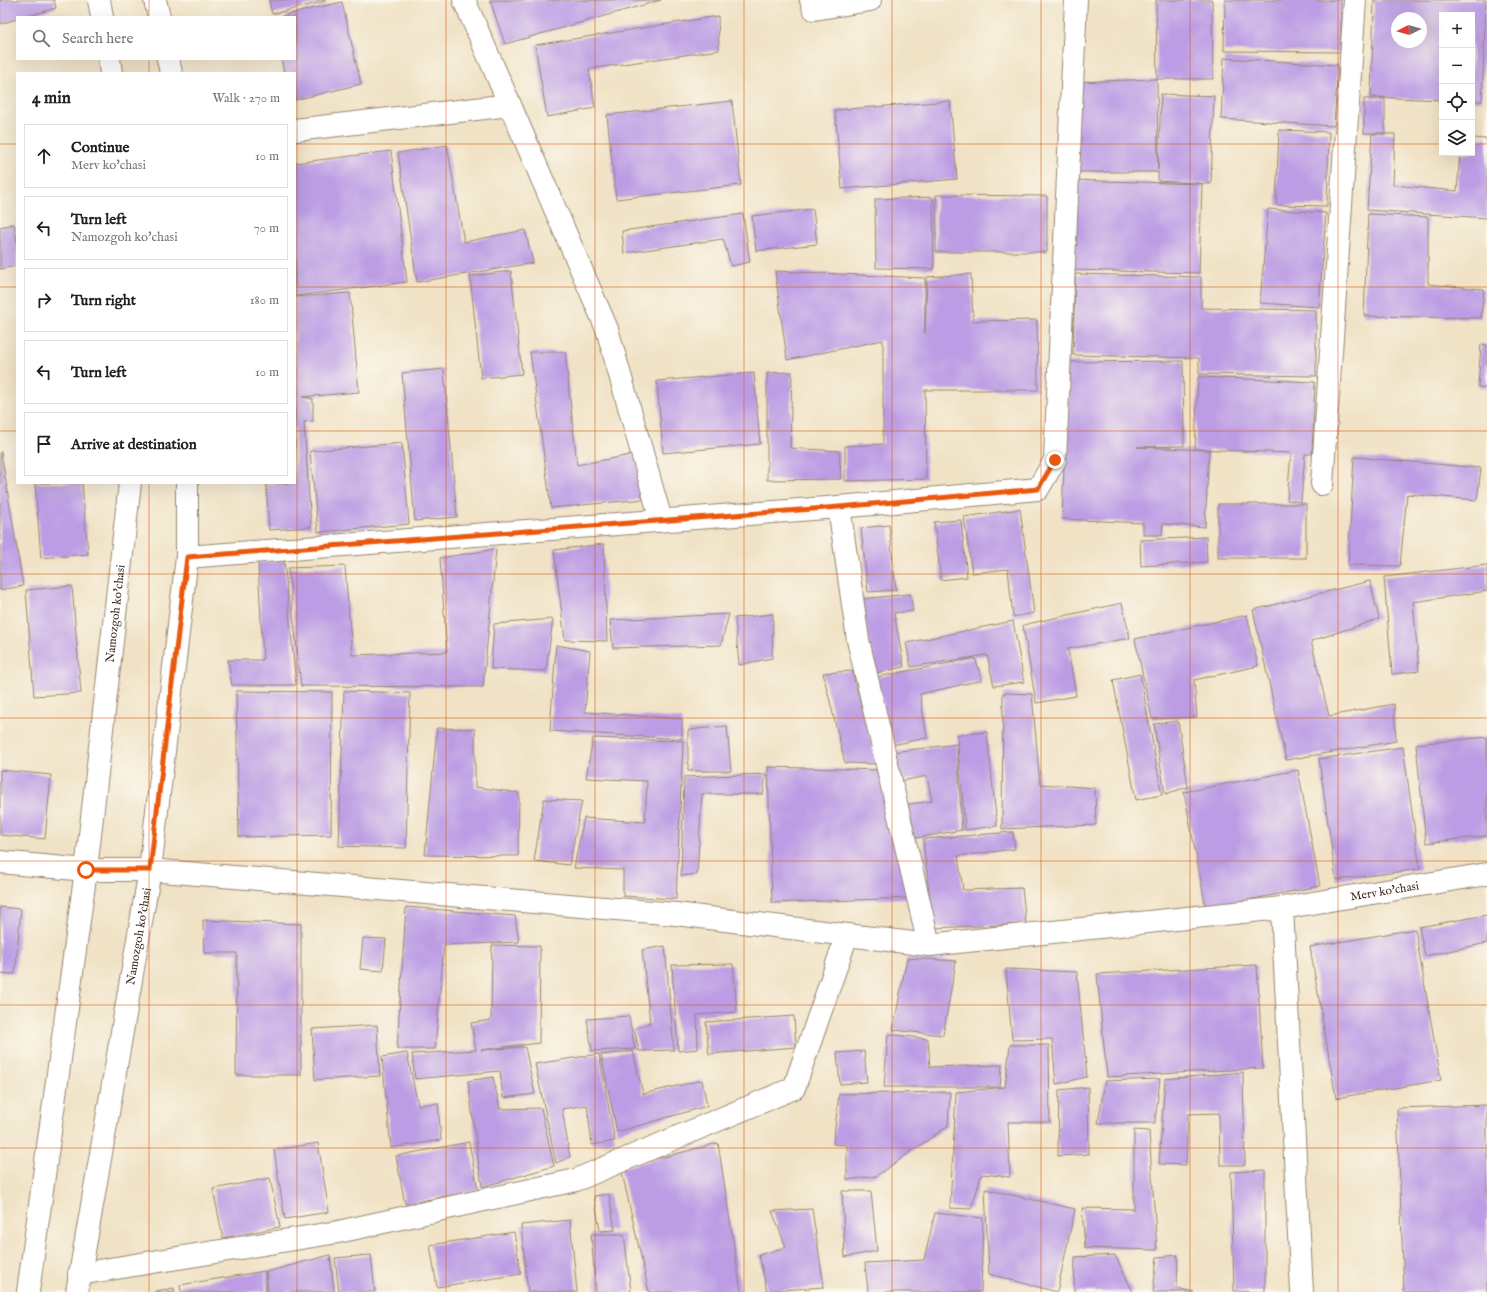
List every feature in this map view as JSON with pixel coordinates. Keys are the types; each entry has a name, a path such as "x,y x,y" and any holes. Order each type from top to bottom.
{"street":[{"path":"99,0 102,16"},
{"path":"155,0 159,16"},
{"path":"464,0 607,329 661,520"},
{"path":"811,0 814,9 870,0"},
{"path":"187,557 839,507 1038,489 1055,460 1076,0"},
{"path":"1322,484 1355,0"},
{"path":"109,60 111,72"},
{"path":"168,60 171,72"},
{"path":"296,130 510,105"},
{"name":"Namozgoh ko'chasi","path":"28,1292 86,870 130,484"},
{"name":"Namozgoh ko'chasi","path":"78,1283 150,870 187,557 187,484"},
{"path":"839,507 858,640 929,945"},
{"path":"0,862 86,870 150,870"},
{"name":"Merv ko'chasi","path":"150,870 676,914 929,945 1282,908 1487,874"},
{"path":"1282,908 1302,1292"},
{"path":"78,1283 338,1232 576,1180 794,1088 846,935"}],"building":[{"path":"0,0 54,0 56,8 28,16 16,16 16,19 0,24"},
{"path":"269,0 326,0 326,1 272,14"},
{"path":"490,0 661,0 505,44"},
{"path":"1156,0 1212,0 1213,79 1157,79"},
{"path":"1225,0 1341,0 1341,52 1224,51"},
{"path":"1374,0 1486,0 1482,101 1475,101 1475,12 1439,12 1439,100 1371,97"},
{"path":"342,2 361,84 296,100 296,72 284,72 281,60 296,60 296,16 282,16"},
{"path":"718,16 719,50 589,69 595,108 547,117 535,45"},
{"path":"1224,58 1338,65 1334,126 1221,119"},
{"path":"1157,79 1158,170 1161,94 1214,96 1211,184 1158,181 1158,172 1077,172 1077,82"},
{"path":"1364,99 1385,99 1385,133 1364,133"},
{"path":"732,101 741,185 616,199 607,115"},
{"path":"950,101 957,179 842,189 835,110"},
{"path":"1279,130 1329,132 1327,206 1276,205"},
{"path":"1372,134 1395,134 1393,185 1457,191 1460,156 1475,156 1475,138 1487,139 1487,218 1367,210"},
{"path":"447,145 464,242 525,230 533,263 417,282 398,153"},
{"path":"391,151 407,282 296,296 296,163"},
{"path":"1071,180 1202,184 1199,273 1069,270"},
{"path":"936,195 1047,196 1047,252 936,252"},
{"path":"933,197 934,269 876,268 875,199"},
{"path":"813,209 817,244 756,251 752,216"},
{"path":"1268,209 1326,213 1319,307 1260,303"},
{"path":"743,214 750,262 731,266 723,239 624,253 622,231"},
{"path":"1368,214 1428,217 1428,284 1484,289 1481,318 1364,316"},
{"path":"14,224 16,236 16,266 0,269 0,227"},
{"path":"511,271 522,374 481,378 470,276"},
{"path":"775,271 925,278 925,333 927,277 971,274 973,321 1037,320 1038,390 925,390 926,479 845,481 845,446 883,444 883,340 787,360"},
{"path":"1075,274 1201,277 1201,308 1316,310 1316,376 1199,374 1199,358 1073,355"},
{"path":"350,293 359,392 303,397 313,399 313,421 304,422 311,527 269,530 266,484 296,484 296,396 298,396 296,369 296,297"},
{"path":"1481,344 1487,345 1487,388 1478,387"},
{"path":"530,352 565,352 577,465 636,454 645,499 551,508"},
{"path":"1183,361 1184,446 1137,447 1209,450 1205,527 1163,524 1162,535 1143,535 1143,523 1062,519 1066,362"},
{"path":"444,369 457,517 415,521 402,373"},
{"path":"792,372 790,448 839,451 841,479 767,480 767,373"},
{"path":"754,373 760,444 663,453 657,381"},
{"path":"1198,377 1315,382 1312,454 1305,454 1301,502 1287,500 1291,453 1195,449"},
{"path":"402,443 409,524 318,532 310,451"},
{"path":"0,452 23,586 0,590"},
{"path":"1354,457 1481,468 1477,500 1407,494 1400,566 1348,565"},
{"path":"35,484 82,484 88,554 41,558"},
{"path":"1218,504 1306,504 1306,558 1218,558"},
{"path":"1020,509 1034,613 1013,617 1008,569 972,573 964,517"},
{"path":"961,520 967,577 941,580 934,522"},
{"path":"889,525 896,590 868,592 861,528"},
{"path":"1206,537 1207,562 1141,566 1140,540"},
{"path":"604,544 607,641 565,640 554,550"},
{"path":"496,549 483,687 301,686 288,568 345,566 352,655 447,652 440,558"},
{"path":"284,560 296,685 232,685 228,660 263,660 258,563"},
{"path":"1487,565 1487,591 1413,602 1419,671 1392,674 1384,577"},
{"path":"1370,581 1379,619 1311,641 1329,716 1394,704 1396,741 1286,760 1253,610"},
{"path":"72,586 81,693 34,696 26,590"},
{"path":"910,594 913,611 894,613 904,667 875,673 861,599"},
{"path":"1122,603 1130,638 1068,649 1076,696 1036,703 1023,625"},
{"path":"729,614 721,645 613,648 610,620"},
{"path":"773,614 772,658 739,665 735,618"},
{"path":"1247,615 1258,666 1194,680 1197,717 1152,719 1135,639"},
{"path":"553,619 546,671 491,669 494,624"},
{"path":"1013,621 1024,682 994,686 987,655 911,667 906,643"},
{"path":"556,645 590,651 585,712 682,719 682,739 550,731"},
{"path":"975,658 982,680 920,694 927,738 892,745 877,677"},
{"path":"852,671 877,764 845,763 823,673"},
{"path":"1140,674 1162,795 1136,800 1113,680"},
{"path":"236,691 332,692 331,835 239,837"},
{"path":"344,691 410,693 406,848 339,846"},
{"path":"1003,693 1032,694 1040,784 1095,788 1096,825 1002,829"},
{"path":"1178,721 1188,787 1165,794 1154,724"},
{"path":"727,726 731,771 688,771 688,730"},
{"path":"437,728 475,729 475,787 519,793 518,856 425,855"},
{"path":"987,732 997,826 965,830 957,735"},
{"path":"1487,737 1487,836 1426,843 1416,744"},
{"path":"593,738 683,741 676,899 623,896 623,870 574,868 584,818 645,822 647,781 586,778"},
{"path":"957,744 962,830 910,839 902,805 932,801 927,776 897,782 893,752"},
{"path":"1403,747 1420,869 1336,880 1319,759"},
{"path":"768,767 882,770 908,898 772,903"},
{"path":"0,770 51,775 45,839 0,835"},
{"path":"1298,770 1320,886 1206,908 1184,792"},
{"path":"766,774 763,794 702,794 697,874 681,876 684,777"},
{"path":"544,799 582,801 569,865 534,861"},
{"path":"1013,832 1015,849 958,856 963,890 1022,888 1026,924 933,928 923,839"},
{"path":"0,907 21,909 15,974 0,973"},
{"path":"406,907 515,916 519,942 444,945 435,1049 397,1049"},
{"path":"1487,915 1487,943 1425,956 1419,927"},
{"path":"203,920 301,924 301,1075 236,1075 237,953 204,953"},
{"path":"1415,929 1441,1080 1336,1098 1310,947"},
{"path":"363,938 386,939 383,971 360,969"},
{"path":"492,945 540,946 539,1043 481,1050 525,1047 535,1094 503,1098 500,1071 415,1079 412,1054 476,1050 471,1023 491,1020"},
{"path":"665,946 674,1050 639,1051 634,1029 650,1023 642,950"},
{"path":"907,958 956,961 943,1035 893,1030"},
{"path":"733,964 737,1012 697,1015 698,1049 678,1051 672,965"},
{"path":"1257,965 1263,1068 1107,1077 1097,974"},
{"path":"1006,969 1077,972 1087,1077 1056,1084 1052,1039 1012,1040"},
{"path":"629,1016 635,1049 592,1051 587,1019"},
{"path":"794,1016 796,1047 709,1054 706,1022"},
{"path":"377,1025 380,1076 315,1080 312,1029"},
{"path":"888,1034 928,1039 930,1067 1002,1065 1000,1087 884,1087"},
{"path":"1010,1045 1049,1045 1050,1122 1008,1122 1010,1177 982,1174 971,1209 950,1208 956,1092 1005,1087"},
{"path":"633,1051 643,1094 702,1080 707,1106 617,1132 601,1055"},
{"path":"864,1051 867,1082 840,1084 837,1053"},
{"path":"407,1053 418,1105 438,1103 441,1140 391,1148 382,1057"},
{"path":"599,1054 615,1141 592,1145 587,1105 562,1109 570,1157 556,1163 535,1064"},
{"path":"1243,1072 1245,1165 1220,1165 1219,1113 1188,1114 1186,1165 1159,1164 1165,1079"},
{"path":"493,1077 500,1109 541,1108 554,1166 482,1187 468,1081"},
{"path":"1160,1079 1155,1123 1098,1123 1105,1081"},
{"path":"1088,1087 1089,1154 1058,1156 1059,1090"},
{"path":"950,1092 948,1126 876,1176 847,1180 847,1145 833,1144 839,1094"},
{"path":"1487,1105 1487,1292 1404,1292 1397,1108"},
{"path":"1134,1130 1149,1131 1157,1250 1085,1248 1082,1208 1134,1209"},
{"path":"469,1142 478,1190 405,1204 396,1156"},
{"path":"318,1143 329,1212 285,1219 274,1150"},
{"path":"718,1143 741,1292 649,1292 621,1168"},
{"path":"1265,1170 1265,1292 1234,1291 1231,1172"},
{"path":"270,1178 280,1227 223,1238 213,1189"},
{"path":"985,1189 1075,1209 1057,1292 989,1274"},
{"path":"842,1191 871,1191 877,1251 845,1257"},
{"path":"609,1194 615,1230 600,1231 594,1196"},
{"path":"812,1209 824,1287 767,1291 759,1255 786,1247 772,1211"},
{"path":"935,1213 983,1218 981,1292 868,1292 865,1263 924,1260"},
{"path":"570,1220 577,1292 528,1292 521,1225"},
{"path":"514,1232 521,1274 437,1287 430,1245"},
{"path":"591,1234 624,1234 631,1292 596,1292"},
{"path":"330,1255 334,1292 268,1292 266,1272"},
{"path":"371,1255 375,1292 339,1292 335,1258"},
{"path":"1115,1255 1133,1292 1074,1292 1075,1257"},
{"path":"1178,1255 1177,1288 1194,1292 1153,1292 1157,1257"},
{"path":"265,1271 266,1292 181,1292 180,1285"},
{"path":"174,1288 175,1292 155,1292 155,1291"}],"route":[{"path":"86,870 150,870 187,557 839,507 1038,489 1055,460"}]}
